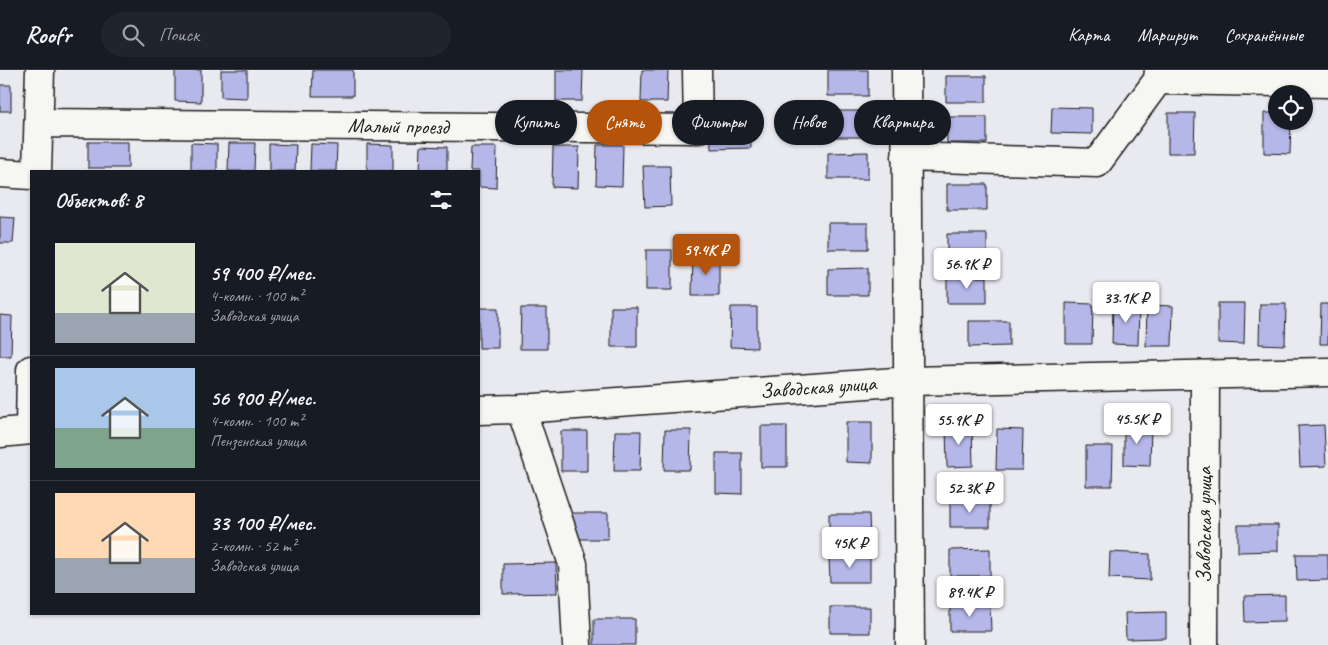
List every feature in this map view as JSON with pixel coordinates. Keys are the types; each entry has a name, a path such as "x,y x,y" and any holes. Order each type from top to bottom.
{"street":[{"path":"37,170 40,70"},
{"name":"Малый проезд","path":"39,123 698,129 697,70"},
{"path":"906,70 910,645"},
{"path":"906,156 1097,163 1158,75 1328,83"},
{"path":"0,173 30,175"},
{"name":"Заводская улица","path":"480,410 521,409 909,380 1328,372"},
{"name":"Заводская улица","path":"1204,645 1205,375"},
{"path":"521,409 573,564 577,645"},
{"path":"0,433 30,430"}],"building":[{"path":"175,70 201,70 201,102 175,101"},
{"path":"221,70 247,70 247,98 221,97"},
{"path":"313,70 353,70 353,96 312,96"},
{"path":"556,70 583,70 582,101 556,100"},
{"path":"642,70 668,70 667,102 662,102 662,100 641,100"},
{"path":"828,70 868,70 868,96 828,96"},
{"path":"946,76 986,76 986,102 951,102 951,100 946,100"},
{"path":"0,85 11,85 11,111 0,111"},
{"path":"1052,107 1092,108 1092,134 1051,133"},
{"path":"844,111 854,111 854,137 844,137"},
{"path":"1168,113 1195,113 1194,153 1168,153"},
{"path":"1264,113 1268,113 1268,130 1291,130 1290,154 1264,153"},
{"path":"951,117 987,117 987,143 951,143"},
{"path":"88,142 128,142 128,168 88,168"},
{"path":"191,143 217,144 217,170 191,170"},
{"path":"229,143 255,143 254,170 228,170"},
{"path":"269,144 296,145 295,170 269,170"},
{"path":"311,144 337,145 336,170 310,170"},
{"path":"367,144 393,145 393,170 367,170"},
{"path":"597,145 623,145 622,186 596,185"},
{"path":"711,145 751,145 751,148 711,149"},
{"path":"421,146 447,147 447,170 420,170"},
{"path":"471,147 497,147 496,188 480,187 480,170 470,170"},
{"path":"553,147 579,147 578,188 552,187"},
{"path":"868,152 868,179 828,179 828,153"},
{"path":"643,166 670,166 671,206 645,207"},
{"path":"947,184 987,184 987,210 947,210"},
{"path":"0,217 15,218 13,243 0,243"},
{"path":"828,223 868,223 868,249 828,249"},
{"path":"947,234 987,234 987,260 947,260"},
{"path":"646,250 672,250 672,290 646,290"},
{"path":"693,255 719,255 719,296 692,296"},
{"path":"868,268 868,295 828,295 828,269"},
{"path":"947,277 987,277 987,303 947,303"},
{"path":"1066,303 1093,304 1092,344 1066,344"},
{"path":"1218,303 1245,303 1244,344 1218,343"},
{"path":"1113,304 1139,305 1138,345 1112,344"},
{"path":"1260,304 1286,304 1285,345 1259,344"},
{"path":"1321,304 1328,304 1328,344 1320,344"},
{"path":"1147,305 1173,306 1172,346 1146,346"},
{"path":"611,307 637,307 637,347 611,347"},
{"path":"731,307 757,307 757,348 730,347"},
{"path":"480,308 498,308 498,348 480,348"},
{"path":"521,308 547,308 547,349 520,349"},
{"path":"0,315 12,316 11,356 0,356"},
{"path":"969,321 1009,321 1009,346 969,347"},
{"path":"846,422 872,422 872,463 846,462"},
{"path":"1124,425 1151,425 1150,466 1124,465"},
{"path":"1324,425 1326,466 1300,467 1298,426"},
{"path":"761,426 787,426 787,467 761,467"},
{"path":"972,426 973,466 947,467 946,427"},
{"path":"997,429 1023,430 1022,470 996,470"},
{"path":"665,430 691,430 690,470 664,470"},
{"path":"561,431 587,431 587,471 561,471"},
{"path":"615,431 641,431 640,471 614,471"},
{"path":"1086,446 1113,446 1112,486 1086,486"},
{"path":"716,453 742,453 742,494 716,493"},
{"path":"950,501 990,501 990,527 950,527"},
{"path":"567,513 608,513 608,539 567,539"},
{"path":"829,514 869,514 870,540 829,540"},
{"path":"1238,525 1278,525 1278,551 1238,552"},
{"path":"990,549 990,576 950,576 950,550"},
{"path":"1110,552 1150,554 1150,580 1109,578"},
{"path":"1296,554 1328,554 1328,580 1297,581"},
{"path":"829,556 870,556 870,582 830,582"},
{"path":"556,563 557,593 503,594 503,564"},
{"path":"1285,595 1285,621 1245,622 1244,596"},
{"path":"950,605 990,605 991,631 950,631"},
{"path":"830,607 870,607 870,633 830,633"},
{"path":"1166,612 1166,638 1126,639 1125,613"},
{"path":"594,619 635,619 635,645 594,645"}]}
